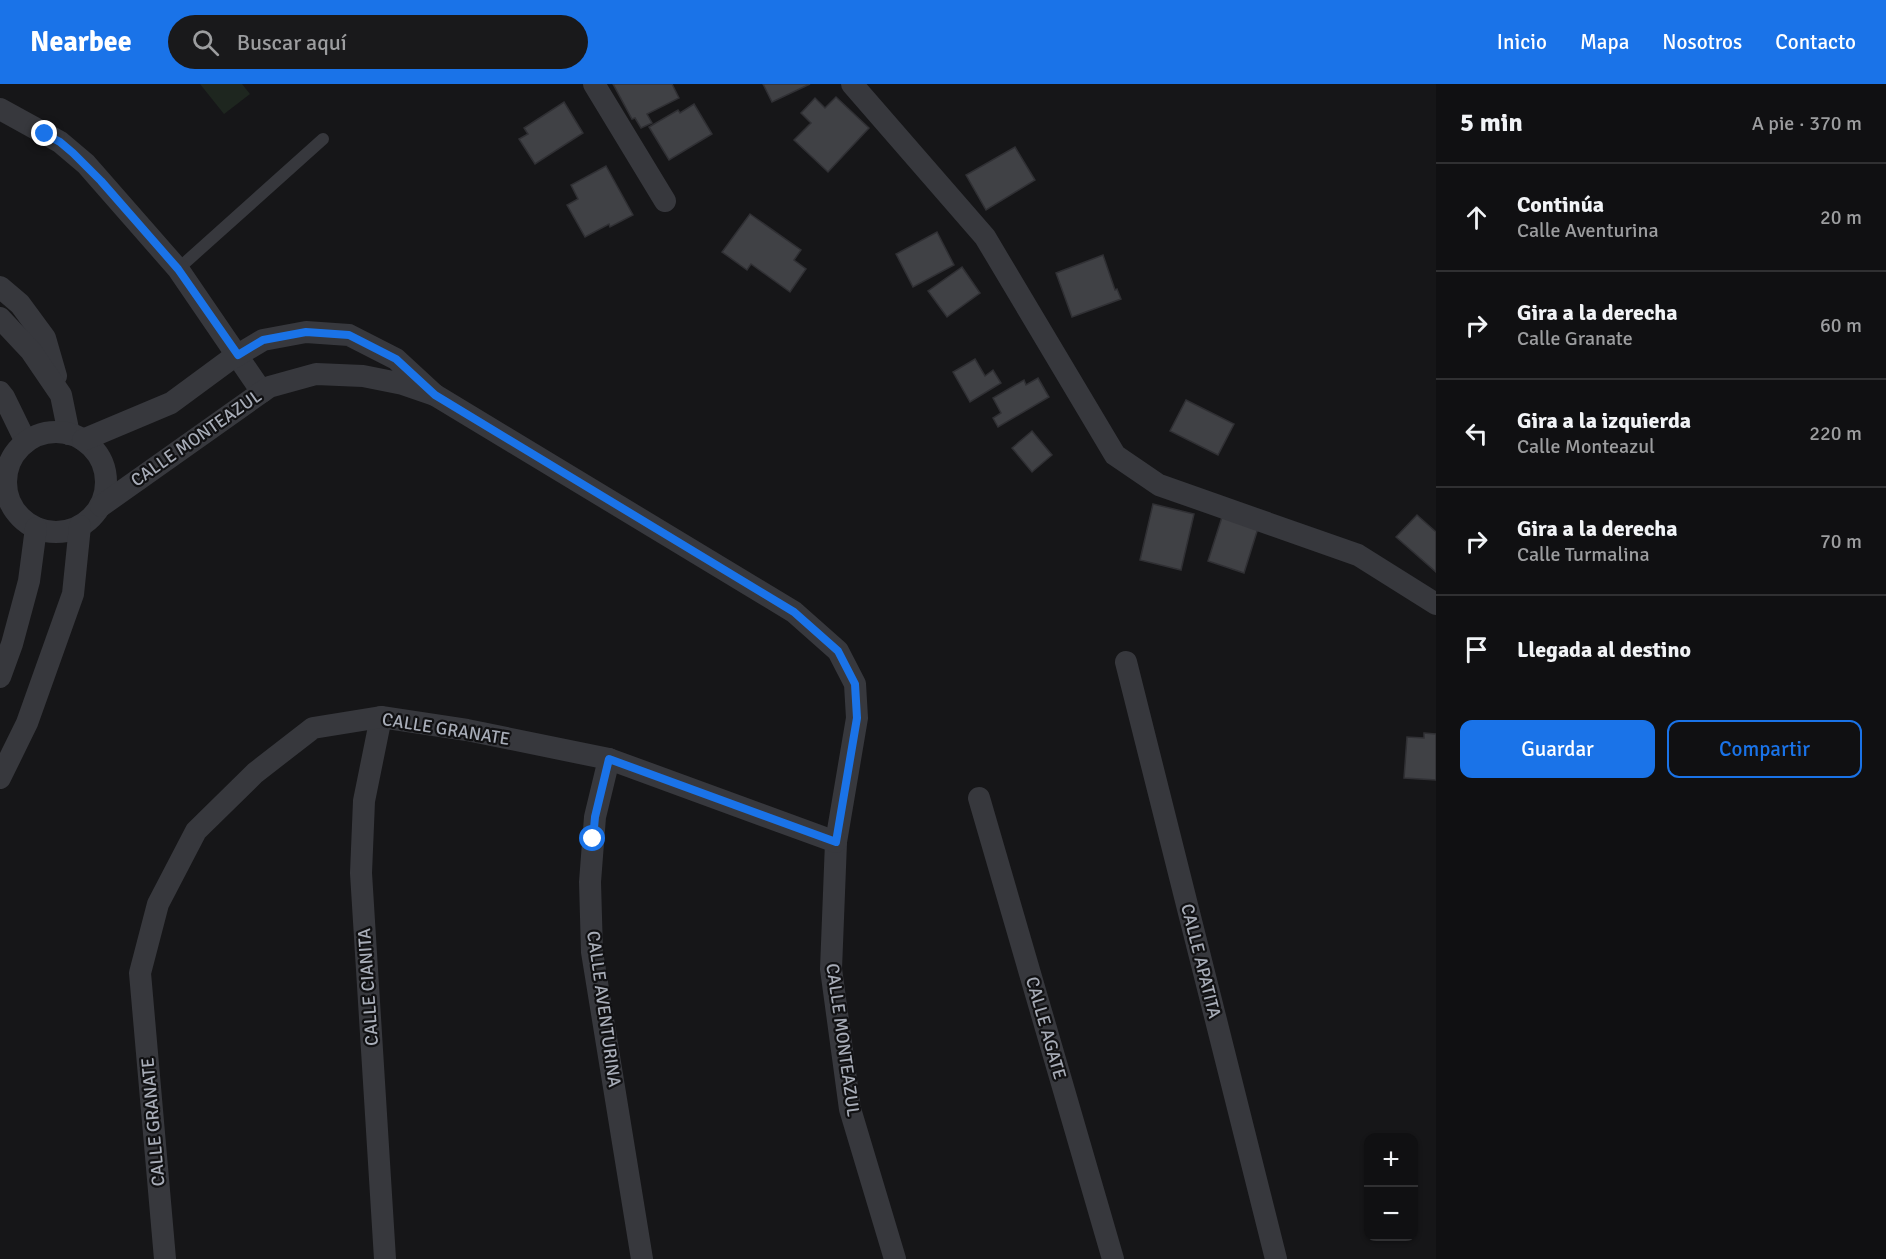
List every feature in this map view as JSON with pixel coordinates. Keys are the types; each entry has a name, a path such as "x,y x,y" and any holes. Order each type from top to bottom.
{"street":[{"path":"594,84 665,201"},
{"path":"852,84 985,237 1115,455 1159,485 1358,555 1436,604"},
{"path":"0,109 60,142 86,164 178,269 262,392"},
{"path":"0,287 20,304 45,338 76,437"},
{"path":"0,318 31,351 61,395"},
{"name":"CALLE MONTEAZUL","path":"76,437 171,403 263,340 306,332 349,335 396,359 435,395 794,612 838,651 855,684 857,718 836,842 831,969 850,1109 895,1259"},
{"name":"CALLE MONTEAZUL","path":"100,506 269,387 316,374 363,376 403,384 435,395"},
{"path":"0,392 26,442"},
{"path":"54,433 76,437 94,450 102,462 106,477 105,491 100,506 92,518 80,526 65,531 50,532 36,528 23,520 7,495 6,480 9,466 16,453 26,442 40,435 54,433"},
{"path":"0,778 27,723 73,594 80,526"},
{"path":"0,677 12,644 29,581 36,528"},
{"name":"CALLE APATITA","path":"1126,662 1276,1259"},
{"name":"CALLE GRANATE","path":"165,1259 140,973 158,904 196,831 255,773 313,728 381,717 467,730 609,759 836,842"},
{"name":"CALLE CIANITA","path":"381,717 364,801 361,873 385,1259"},
{"name":"CALLE AVENTURINA","path":"609,759 595,817 590,882 592,952 642,1259"},
{"name":"CALLE AGATE","path":"979,798 1113,1259"}],"lane":[{"path":"178,269 322,140"}],"shaded area":[{"path":"200,84 242,84 250,94 224,114"}],"building":[{"path":"613,84 672,84 679,98 647,114 652,123 641,128 635,118 632,119"},
{"path":"763,84 810,84 772,102"},
{"path":"836,97 869,128 828,172 794,140 811,123 801,113 815,98 825,108"},
{"path":"564,102 583,133 535,164 519,139 528,134 524,128"},
{"path":"694,104 712,134 669,160 649,127 678,110 680,113"},
{"path":"1015,147 1035,180 986,210 966,175"},
{"path":"606,166 633,215 610,227 609,224 585,237 567,205 578,199 571,185"},
{"path":"750,214 801,250 794,260 806,269 790,292 751,264 747,270 722,252"},
{"path":"937,232 954,265 913,287 896,254"},
{"path":"1103,255 1115,290 1117,289 1121,299 1072,317 1056,273"},
{"path":"962,267 980,293 947,317 928,291"},
{"path":"975,359 985,376 993,370 1001,383 970,402 953,372"},
{"path":"1038,378 1049,397 998,427 993,418 1001,413 993,398 1024,380 1026,385"},
{"path":"1186,400 1234,424 1218,455 1170,431"},
{"path":"1032,431 1052,455 1032,472 1012,448"},
{"path":"1153,504 1194,514 1181,570 1140,560"},
{"path":"1223,514 1259,525 1244,573 1208,561"},
{"path":"1417,515 1436,532 1436,572 1396,537"},
{"path":"1424,733 1436,734 1436,780 1404,778 1407,737 1424,738"}],"route":[{"path":"45,134 60,142 86,164 178,269 238,355 263,340 306,332 349,335 396,359 435,395 794,612 838,651 855,684 857,718 836,842 609,759 595,817 593,839"}]}
